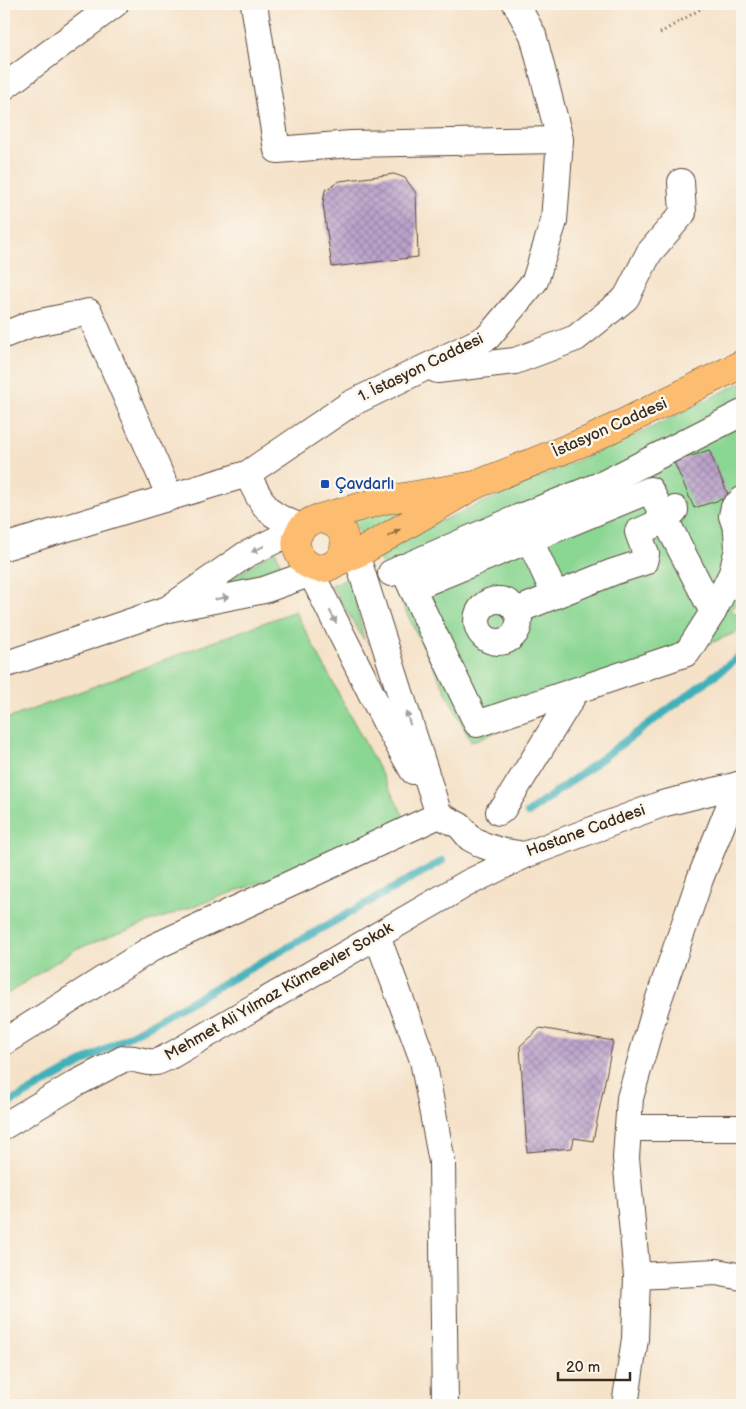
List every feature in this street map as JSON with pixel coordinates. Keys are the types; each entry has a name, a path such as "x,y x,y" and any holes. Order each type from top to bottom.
{"main road":[{"name":"İstasyon Caddesi","path":"332,564 366,550 475,485 591,439 742,364"},
{"name":"İstasyon Caddesi","path":"309,523 385,500 475,485"},
{"path":"325,519 333,522 343,535 344,551 332,564 313,567 301,558 297,552 296,543 309,523 325,519"}],"street":[{"path":"4,87 115,4"},
{"path":"254,4 277,150 351,144 560,140"},
{"name":"1. İstasyon Caddesi","path":"4,547 247,474 350,404 488,337 535,281 554,220 560,140 533,35 516,4"},
{"path":"414,373 515,361 576,338 626,298 650,254 683,212 681,182"},
{"path":"4,335 31,324 89,312 170,497"},
{"path":"525,529 605,483 742,413"},
{"path":"441,649 480,631 477,625 480,611 490,602 504,601 510,604 516,611 644,562 646,554 638,532 665,520 675,510 654,459"},
{"path":"247,474 270,513 280,519 309,523"},
{"path":"713,612 650,490 525,529 402,576 441,649 477,724 687,654 713,612 732,573 738,548 738,531 732,516 734,507 742,500"},
{"path":"168,609 245,555 309,523"},
{"path":"525,529 556,595"},
{"path":"4,665 168,609 264,590 332,564"},
{"path":"332,564 439,815"},
{"path":"332,564 386,723 439,815"},
{"path":"499,812 504,809 576,691"},
{"path":"625,1405 635,1339 637,1276 626,1158 630,1098 656,1007 700,879 740,784"},
{"name":"Hastane Caddesi","path":"439,815 460,826 470,838 483,845 500,851 525,855 662,804 740,784"},
{"path":"4,1042 154,947 439,815"},
{"name":"Mehmet Ali Yılmaz Kümeevler Sokak","path":"4,1126 75,1084 123,1059 157,1062 172,1055 466,884 525,855"},
{"path":"377,936 423,1060 442,1162 445,1405"},
{"path":"628,1128 742,1128"},
{"path":"637,1276 717,1272 742,1277"}],"path":[{"path":"660,33 709,4"}],"green space":[{"path":"742,382 742,596 730,610 742,617 742,630 471,742 375,550 651,428"},
{"path":"430,498 362,537 352,518"},
{"path":"275,550 282,567 221,585"},
{"path":"351,578 364,640 331,585"},
{"path":"295,611 410,828 76,949 4,996 4,720"}],"building":[{"path":"394,174 405,178 416,193 418,257 332,267 323,204 325,190 340,181"},
{"path":"709,450 729,497 694,508 674,462"},
{"path":"540,1028 613,1041 593,1141 574,1138 572,1148 527,1152 520,1046"}],"waterway":[{"path":"528,813 742,655"},
{"path":"4,1106 442,861"}],"place":[{"name":"Çavdarlı","path":"325,484"}]}
